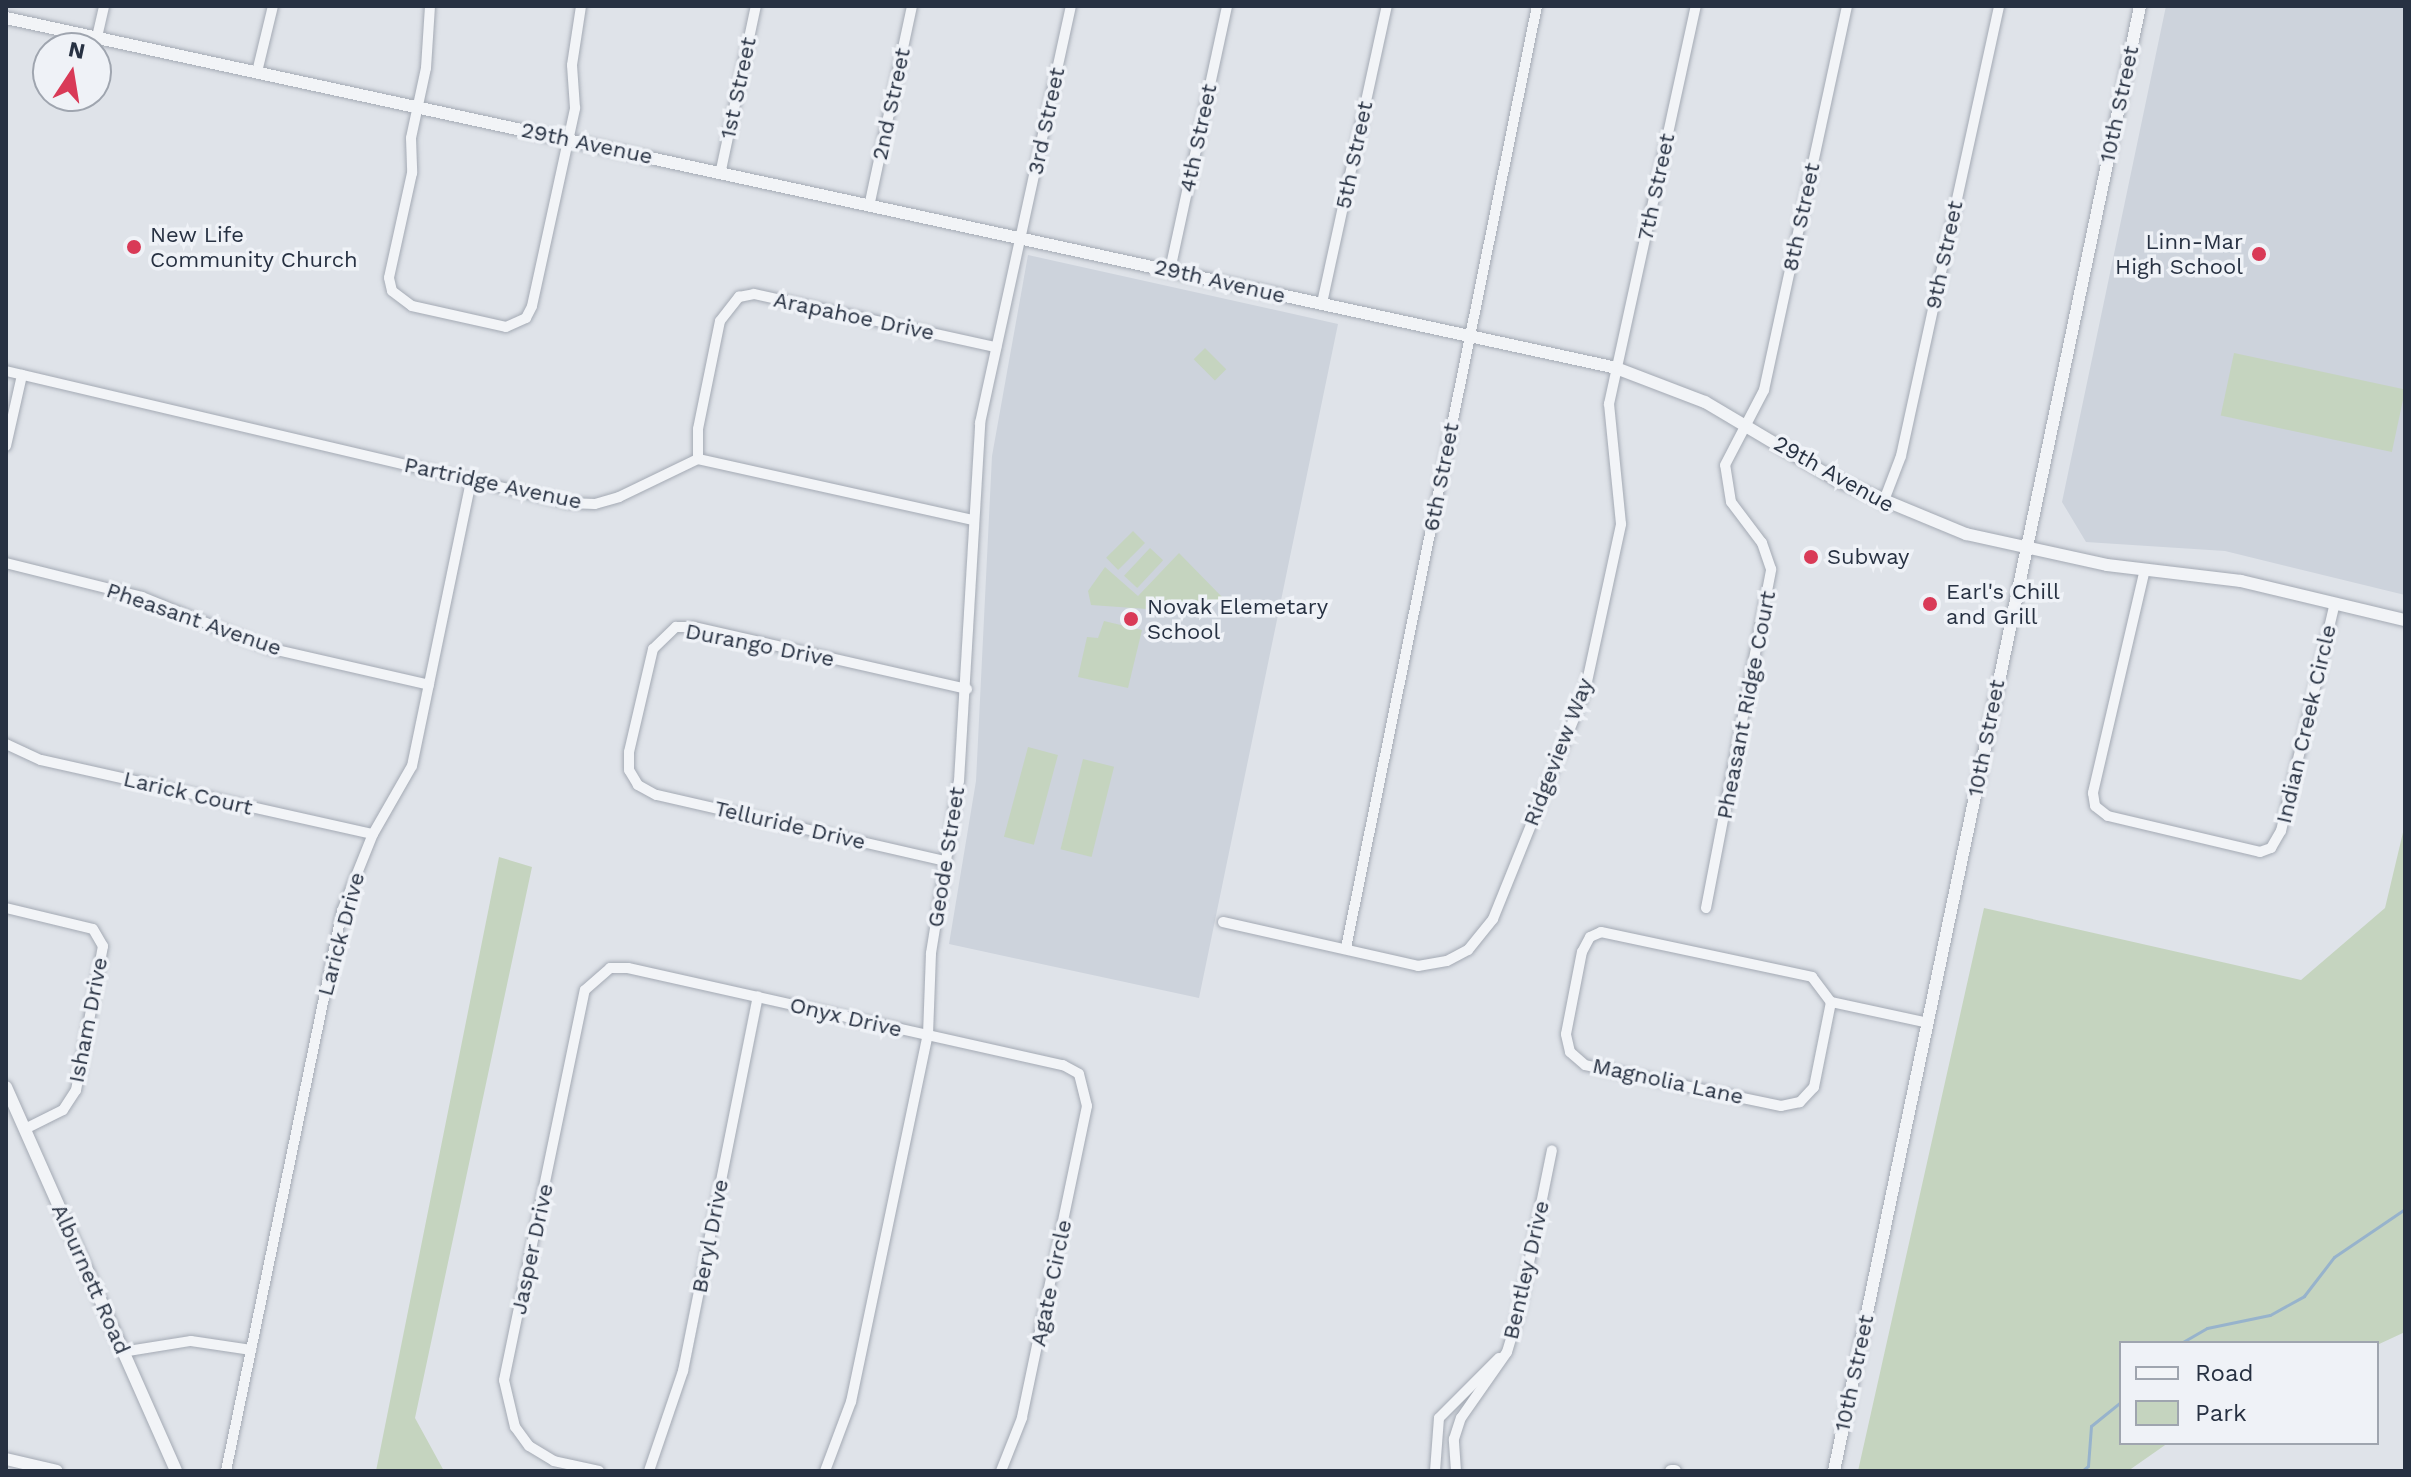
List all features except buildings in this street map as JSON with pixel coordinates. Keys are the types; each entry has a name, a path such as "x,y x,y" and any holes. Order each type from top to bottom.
{"street":[{"path":"98,32 104,6"},
{"path":"257,72 273,6"},
{"path":"430,6 418,107 411,138 412,173 389,278 392,291 412,306 506,327 526,318 568,141 575,108 573,42 581,6"},
{"name":"1st Street","path":"721,170 756,6"},
{"name":"2nd Street","path":"870,202 912,6"},
{"name":"3rd Street","path":"1021,236 1071,6"},
{"name":"4th Street","path":"1170,270 1227,6"},
{"name":"5th Street","path":"1322,303 1387,6"},
{"name":"6th Street","path":"1346,948 1466,336 1537,6"},
{"name":"7th Street","path":"1616,368 1696,6"},
{"name":"8th Street","path":"1748,425 1764,390 1847,6"},
{"name":"9th Street","path":"1883,503 1901,456 1999,6"},
{"name":"10th Street","path":"1834,1471 2140,6"},
{"name":"29th Avenue","path":"6,18 73,32"},
{"name":"29th Avenue","path":"112,40 568,141 870,202 1616,368 1705,402 1883,503 2024,551 2217,576 2402,619"},
{"name":"Geode Street","path":"825,1471 851,1402 928,1035 931,953 967,689 980,423 1021,236"},
{"name":"Arapahoe Drive","path":"698,459 698,429 720,321 727,306 739,297 754,294 996,347"},
{"name":"Ridgeview Way","path":"1223,922 1418,966 1447,961 1468,950 1493,919 1585,691 1621,524 1608,428 1616,368"},
{"name":"Partridge Avenue","path":"6,371 471,481 595,504 698,459"},
{"path":"6,446 22,375"},
{"name":"Pheasant Ridge Court","path":"1706,908 1770,593 1771,569 1762,543 1731,502 1725,483 1732,447 1748,425"},
{"path":"698,459 973,520"},
{"name":"Larick Drive","path":"226,1471 342,911 373,834 412,766 471,481"},
{"name":"Pheasant Avenue","path":"6,563 142,597 268,648 429,685"},
{"name":"Indian Creek Circle","path":"2145,569 2093,793 2095,806 2108,816 2260,852 2271,848 2281,831 2335,603"},
{"name":"Durango Drive","path":"638,785 629,770 629,752 653,649 676,627 967,689"},
{"name":"Larick Court","path":"6,744 41,760 373,834"},
{"name":"Telluride Drive","path":"638,785 656,795 945,861"},
{"name":"Isham Drive","path":"6,908 93,929 103,946 76,1090 63,1110 25,1129"},
{"name":"Magnolia Lane","path":"1601,932 1812,977 1831,1002 1814,1087 1800,1102 1781,1106 1585,1065 1570,1052 1566,1034 1582,952 1590,937 1601,932"},
{"name":"Onyx Drive","path":"595,977 610,968 628,968 1063,1065 1079,1074 1087,1091"},
{"name":"Jasper Drive","path":"595,977 585,990 504,1380 515,1427 529,1446 554,1461 599,1471"},
{"name":"Beryl Drive","path":"649,1471 683,1371 758,996"},
{"path":"1831,1002 1928,1023"},
{"name":"Alburnett Road","path":"6,1087 176,1471"},
{"name":"Agate Circle","path":"1001,1471 1022,1418 1087,1091"},
{"name":"Bentley Drive","path":"1456,1471 1454,1439 1461,1418 1507,1352 1552,1150"},
{"path":"122,1352 191,1341 251,1350"},
{"path":"1435,1471 1439,1418 1507,1352"},
{"path":"6,1459 57,1471"}],"shaded area":[{"name":"Linn-Mar High School","path":"2166,6 2405,6 2405,595 2225,551 2086,542 2062,502"},
{"name":"Novak Elemetary School","path":"1028,255 1338,324 1199,998 949,944 976,781 992,456"}],"green space":[{"path":"1205,348 1226,369 1215,381 1194,359"},
{"path":"2234,353 2405,389 2392,452 2221,416"},
{"path":"1133,531 1145,543 1118,570 1106,558"},
{"path":"1150,548 1163,560 1137,588 1124,576"},
{"path":"1179,553 1224,599 1189,612 1091,605 1088,591 1105,567 1138,596"},
{"path":"1104,621 1142,630 1128,688 1078,677 1087,637 1098,638"},
{"path":"1028,747 1058,755 1034,845 1004,837"},
{"path":"1083,759 1114,767 1092,857 1061,849"},
{"path":"2405,824 2405,1332 2379,1344 2379,1341 2119,1341 2119,1445 2165,1445 2128,1471 1858,1471 1984,908 2301,980 2385,908"},
{"path":"499,857 532,867 415,1418 444,1471 376,1471"}],"waterway":[{"path":"2405,1024 2405,1043"},
{"path":"2184,1341 2207,1328 2270,1315 2304,1296 2334,1257 2405,1209"},
{"path":"2082,1471 2088,1466 2091,1426 2119,1404"}],"place":[{"name":"New Life Community Church","path":"134,247"},
{"name":"Linn-Mar High School","path":"2259,254"},
{"name":"Subway","path":"1811,557"},
{"name":"Earl's Chill and Grill","path":"1930,604"},
{"name":"Novak Elemetary School","path":"1131,619"}]}
